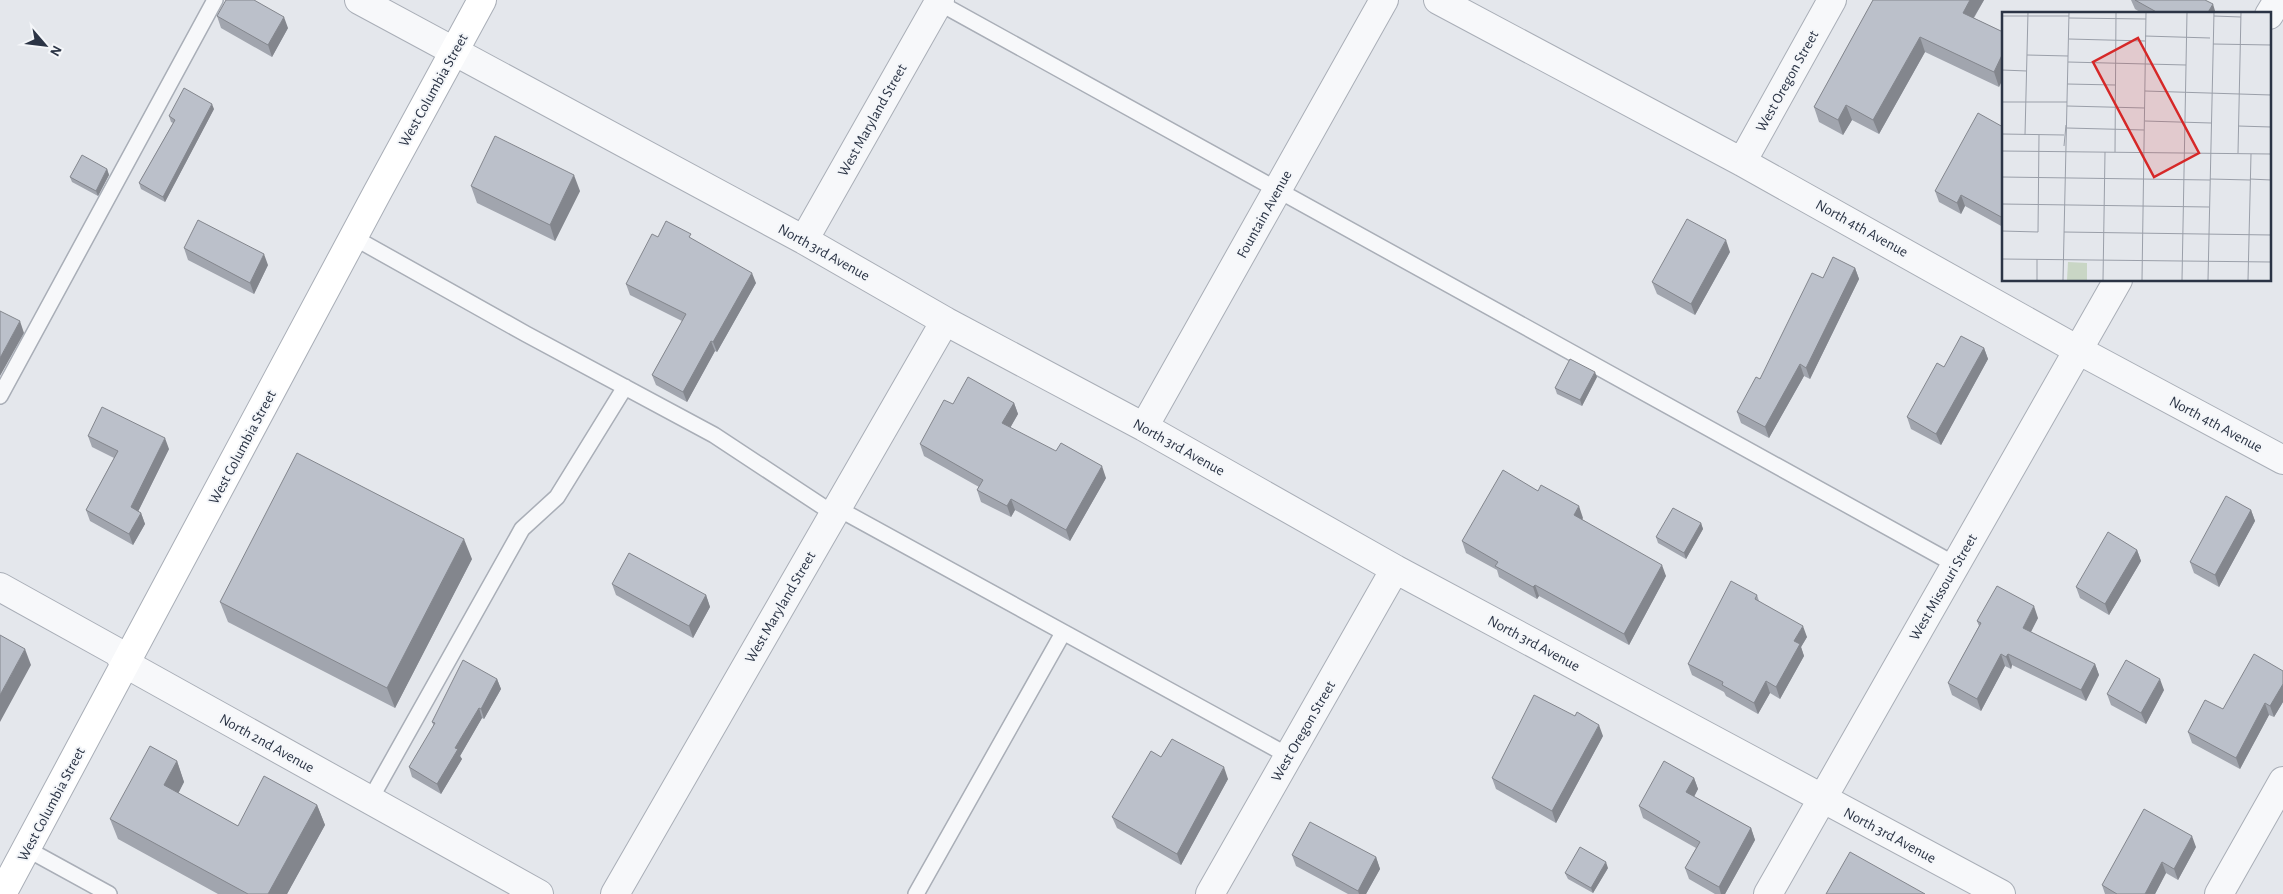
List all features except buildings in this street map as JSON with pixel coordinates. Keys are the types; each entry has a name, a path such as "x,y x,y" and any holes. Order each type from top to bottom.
{"main road":[{"name":"West Columbia Street","path":"2,894 353,237 482,0"}],"street":[{"name":"North 3rd Avenue","path":"358,0 804,240 945,321 1144,427 1395,569 2000,894"},
{"name":"Fountain Avenue","path":"1144,427 1384,0"},
{"name":"North 4th Avenue","path":"1438,0 1742,162 2078,350 2283,460"},
{"name":"West Oregon Street","path":"1742,162 1832,0"},
{"path":"2270,13 2278,0"},
{"name":"West Maryland Street","path":"804,240 937,1"},
{"name":"West Missouri Street","path":"1768,894 2117,281"},
{"name":"West Maryland Street","path":"615,894 945,321"},
{"name":"West Oregon Street","path":"1210,894 1395,569"},
{"name":"North 2nd Avenue","path":"0,587 117,652 126,664 370,800 508,887 539,894"},
{"path":"2219,894 2283,781"}],"lane":[{"path":"0,396 215,0"},
{"path":"937,1 1278,188 1956,565"},
{"path":"353,237 526,334 714,435 836,511 1289,756"},
{"path":"370,800 522,529 557,497 625,387"},
{"path":"916,894 1063,633"},
{"path":"27,849 109,894"}]}
